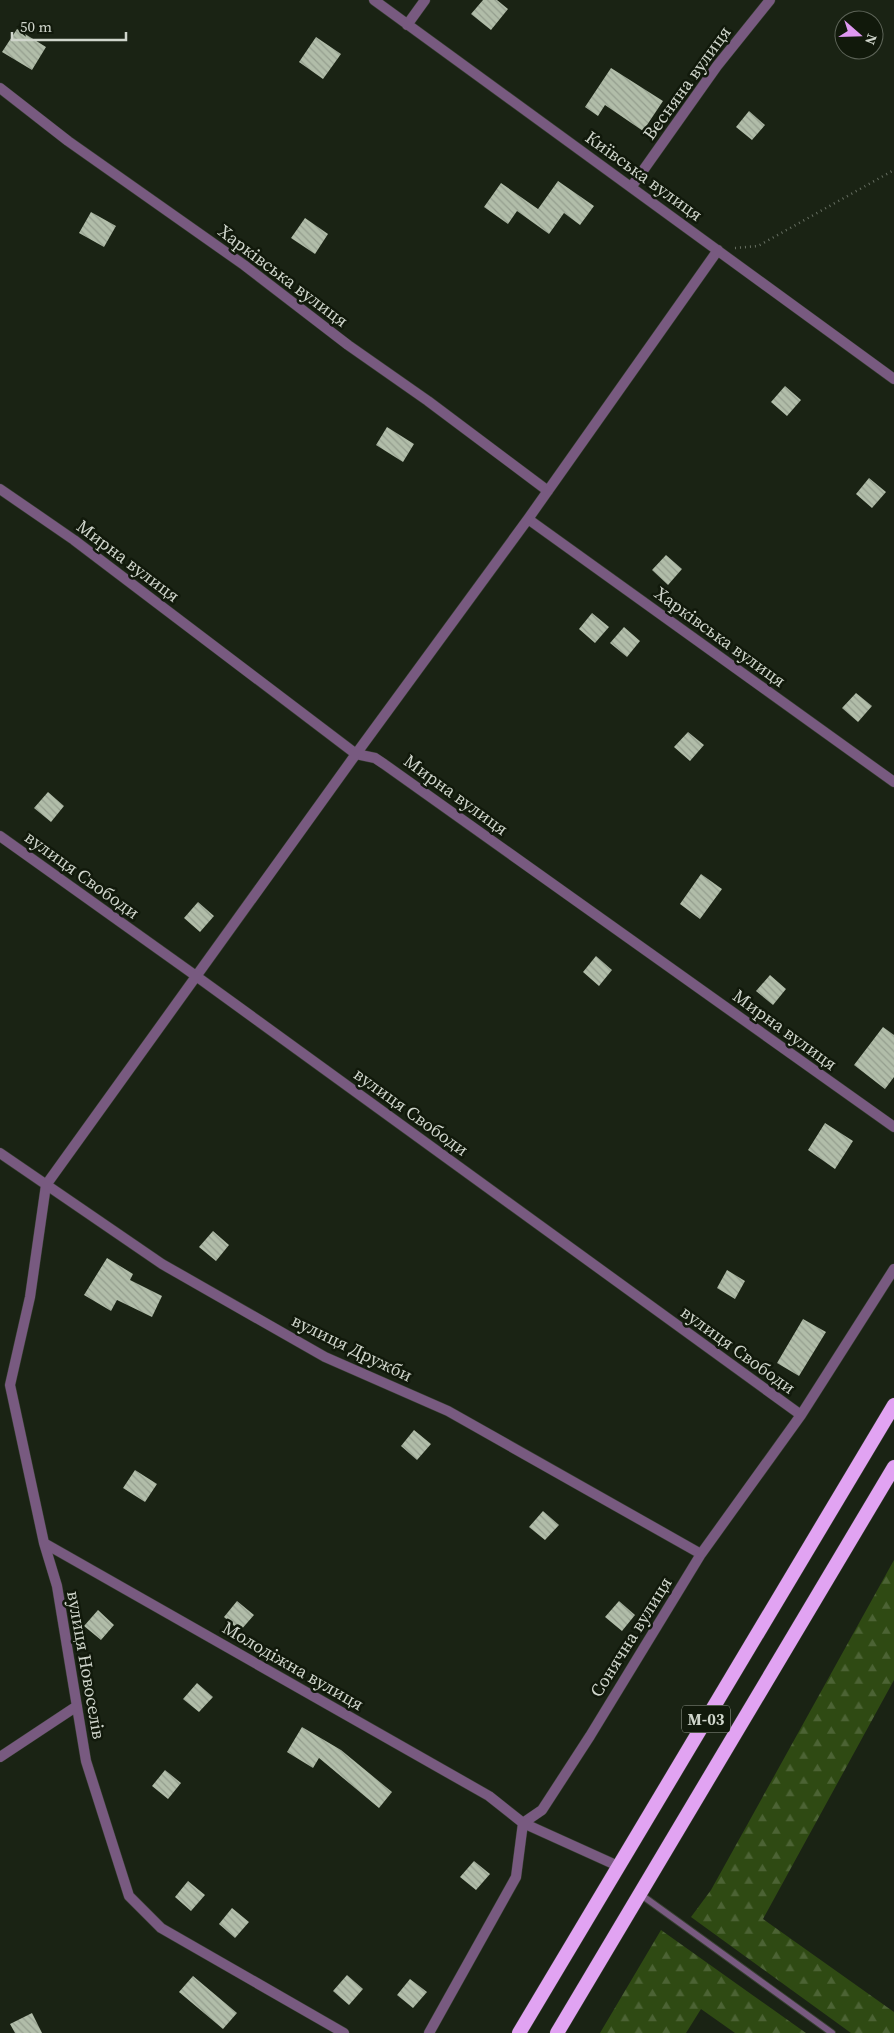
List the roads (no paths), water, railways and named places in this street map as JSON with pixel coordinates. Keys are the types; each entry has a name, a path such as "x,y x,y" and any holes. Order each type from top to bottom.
{"highway":[{"name":"М-03","path":"519,2033 894,1405"},
{"name":"М-03","path":"557,2033 894,1467"}],"street":[{"name":"Київська вулиця","path":"374,0 632,186 894,379"},
{"path":"407,25 425,0"},
{"name":"Весняна вулиця","path":"632,186 717,66 770,0"},
{"name":"Харківська вулиця","path":"0,88 68,141 244,265 348,345 428,401 548,490"},
{"path":"46,1185 356,754 528,519 718,250"},
{"name":"Мирна вулиця","path":"0,489 74,540 356,754 374,758 384,764 894,1127"},
{"name":"Харківська вулиця","path":"528,519 894,782"},
{"name":"вулиця Свободи","path":"0,836 801,1415"},
{"name":"вулиця Дружби","path":"0,1153 162,1264 325,1357 448,1411 701,1554"},
{"name":"вулиця Новоселів","path":"46,1185 30,1297 10,1385 44,1543 57,1586 86,1761 129,1896 161,1928 344,2033"},
{"name":"Сонячна вулиця","path":"522,1823 542,1810 590,1736 701,1554 801,1415 894,1269"},
{"name":"Молодіжна вулиця","path":"44,1543 489,1796 522,1823 618,1866"},
{"path":"0,1757 77,1706"},
{"path":"429,2033 516,1877 522,1823"}],"lane":[{"path":"640,1894 832,2033"}]}
